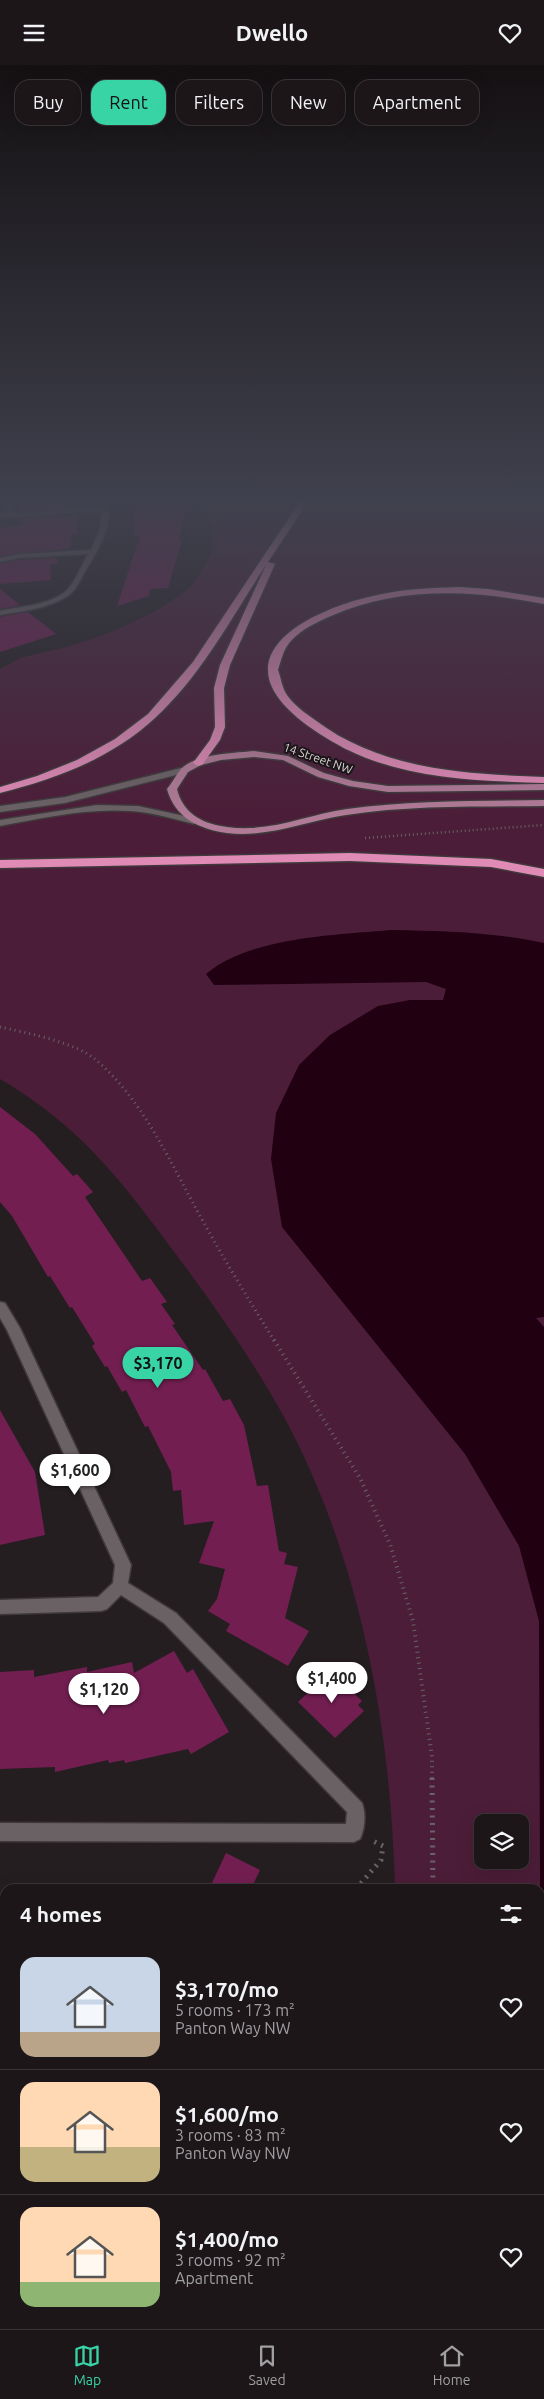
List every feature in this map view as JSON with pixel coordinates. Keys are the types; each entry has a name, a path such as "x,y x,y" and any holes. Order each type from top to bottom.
{"highway":[{"path":"0,790 45,777 85,759 130,733 153,715 204,653 235,606"},
{"path":"198,763 216,741 220,727 218,688 225,665 252,606"},
{"path":"348,606 298,629 282,645 273,670 283,698 334,741 359,752 399,764 437,771 496,779 544,780"},
{"path":"0,864 250,857 359,857 491,863 544,873"}],"main road":[{"name":"14 Street NW","path":"185,770 198,763 221,757 254,754 285,758 321,775 345,782 388,789 544,787"},
{"path":"185,770 172,789 173,800 179,810 194,821 225,830 255,831 349,812 440,805 544,803"}],"street":[{"path":"0,613 29,606"},
{"name":"14 Street NW","path":"0,809 65,800 185,770"},
{"path":"0,823 90,809 129,808 159,812 194,821"},
{"path":"0,1307 13,1327 124,1565 120,1586 101,1603 0,1607"},
{"path":"0,1832 354,1833 356,1809 170,1618 120,1586"}],"path":[{"path":"0,1027 52,1039 94,1059 126,1091 160,1144 225,1261 360,1478 390,1544 413,1621 432,1757 433,1884"},
{"path":"354,1833 383,1846 381,1860 360,1884"}],"shaded area":[{"path":"164,606 544,606 544,1884 395,1884 387,1768 367,1646 352,1587 333,1528 311,1471 272,1395 246,1353 156,1227 117,1178 76,1135 53,1115 0,1079 0,669 20,658 74,645 114,631"},
{"path":"391,930 487,934 544,943 544,1317 536,1318 544,1327 544,1884 540,1884 539,1621 519,1546 465,1454 282,1227 271,1159 276,1113 299,1065 330,1035 378,1006 410,1000 443,1000 446,989 426,982 214,985 206,974 224,962 246,952 269,945 319,936"}],"building":[{"path":"0,606 17,606 0,609"},
{"path":"28,612 56,634 0,652 0,617"},
{"path":"0,1107 35,1134 73,1176 77,1174 93,1192 85,1197 142,1281 150,1278 167,1302 161,1304 175,1324 172,1325 203,1370 205,1369 223,1401 230,1399 244,1425 257,1486 268,1485 279,1551 287,1553 284,1564 298,1567 285,1618 309,1631 288,1666 226,1631 230,1624 208,1611 217,1599 225,1569 199,1563 214,1521 184,1525 181,1490 173,1491 171,1472 148,1426 145,1427 126,1390 122,1392 107,1366 105,1367 92,1346 95,1344 72,1307 70,1308 50,1276 48,1277 12,1216 0,1202"},
{"path":"0,1410 35,1472 45,1535 0,1545"},
{"path":"174,1651 187,1673 193,1669 229,1732 191,1754 188,1749 125,1763 124,1760 109,1763 108,1760 55,1772 55,1767 0,1769 0,1672 34,1670 34,1677 87,1667 87,1672 132,1662 134,1673"},
{"path":"331,1671 362,1701 358,1705 364,1711 335,1738 298,1702"},
{"path":"226,1853 260,1870 253,1884 211,1884"}]}
